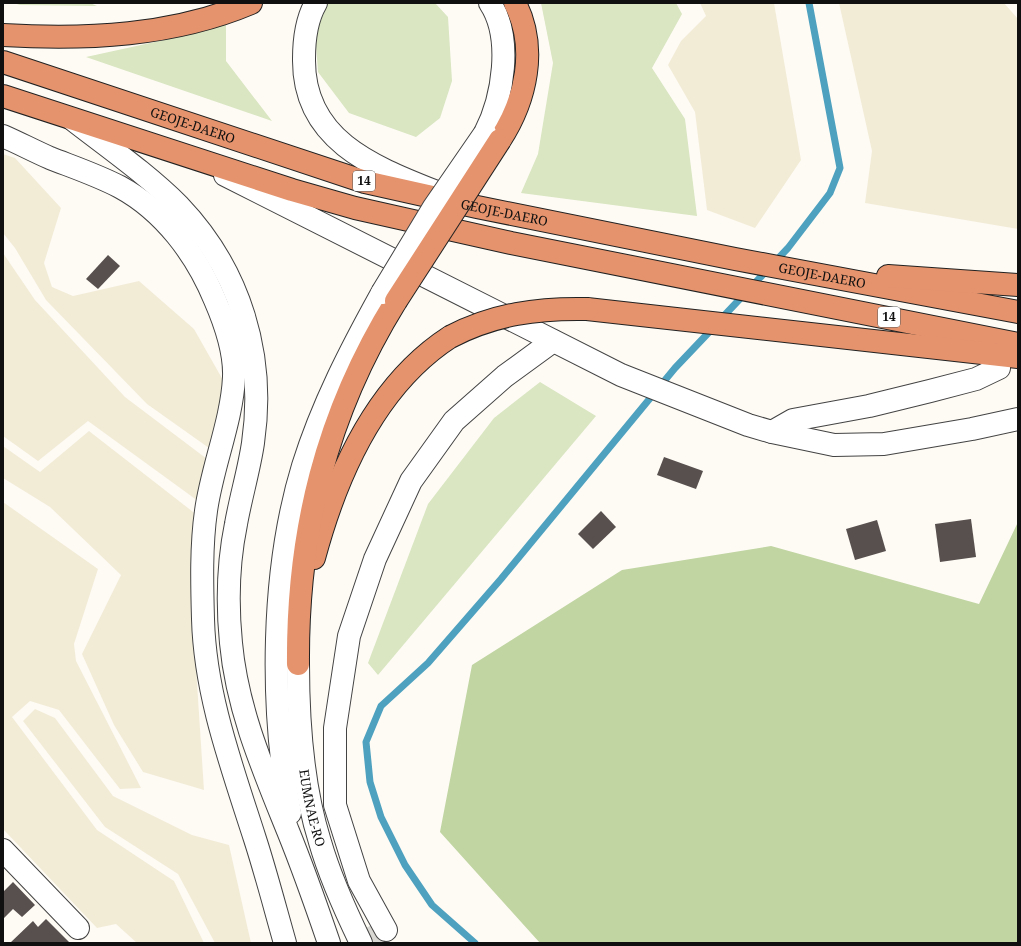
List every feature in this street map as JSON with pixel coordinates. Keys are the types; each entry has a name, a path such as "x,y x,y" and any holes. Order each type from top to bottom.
{"highway":[{"path":"3,36 66,37 141,32 206,19 251,3"},
{"path":"298,664 298,607 303,559 308,527 320,473 329,442 352,383 378,331 389,297 492,136 515,113 525,81 527,43 520,15 515,3"},
{"name":"GEOJE-DAERO","path":"3,62 358,179 472,206 735,259 1018,312"},
{"name":"GEOJE-DAERO","path":"3,96 292,190 363,210 511,243 760,291 1018,344"},
{"path":"817,274 904,276 1018,285"},
{"path":"298,664 305,598 312,565 332,503 354,451 369,424 404,376 425,356 450,337 478,324 513,313 547,309 587,309 1018,357"}],"street":[{"path":"316,3 306,32 304,70 309,97 322,122 349,149 378,168 472,206"},
{"path":"490,3 499,22 502,34 503,56 492,136"},
{"path":"70,118 151,181 194,223 210,243 224,267 245,315 252,349 256,408 250,464 232,549 229,610 231,644 235,678 245,719 257,755 299,859"},
{"path":"3,136 50,158 96,175 121,187 146,204 169,227 189,252 206,277 218,307 230,345 234,376 230,404 206,512 203,621 208,679 223,740 258,846 284,943"},
{"path":"186,156 632,379 748,425 789,437 841,445 884,444 972,429 1018,419"},
{"path":"299,859 285,780 278,678 280,606 288,539 303,467 314,434 343,366 389,297"},
{"path":"386,930 359,881 335,805 335,728 349,636 375,559 411,481 454,421 505,376 554,341"},
{"path":"772,432 793,420 869,406 930,391 976,379 999,368"},
{"name":"EUMNAE-RO","path":"298,664 298,707 302,745 307,784 319,840 332,880 360,943"},
{"path":"3,850 78,928"},
{"name":"EUMNAE-RO","path":"299,859 329,943"}],"shaded area":[{"path":"700,3 774,3 801,160 755,228 707,210 695,112 668,65 681,41 706,16"},
{"path":"839,3 1004,3 1018,19 1018,229 865,203 872,151"},
{"path":"3,154 15,158 61,208 44,263 52,287 73,296 139,281 194,329 236,403 216,453 147,404 46,300 15,248 3,233"},
{"path":"3,253 35,300 125,397 207,459 198,501 88,421 38,461 3,436"},
{"path":"89,431 197,515 194,637 204,790 143,772 114,725 82,654 121,575 50,507 3,478 3,446 40,472"},
{"path":"3,502 98,569 74,644 76,661 141,788 120,789 59,710 30,701 12,717 97,830 174,881 204,943 137,943 116,924 97,928 3,829"},
{"path":"35,709 55,718 113,796 192,835 229,845 251,943 215,943 178,874 105,827 23,721"}],"green space":[{"path":"13,3 90,3 97,6 20,5"},
{"path":"328,3 435,3 448,17 452,81 440,118 416,137 349,113 318,72 314,18"},
{"path":"541,3 676,3 682,14 652,68 685,119 697,216 521,193 538,154 553,63"},
{"path":"226,17 226,61 272,121 86,57 196,33"},
{"path":"540,382 596,416 378,675 368,663 428,504 494,418"},
{"path":"1018,522 1018,943 540,943 440,832 472,665 622,570 771,546 979,604"}],"building":[{"path":"108,255 120,266 98,289 86,279"},
{"path":"664,457 703,471 696,489 657,475"},
{"path":"601,511 616,527 593,549 578,534"},
{"path":"971,519 976,557 940,562 935,524"},
{"path":"877,520 886,551 855,560 846,529"},
{"path":"13,882 35,905 22,917 13,909 3,919 3,892"},
{"path":"46,919 70,943 10,943 33,921 38,927"}],"waterway":[{"path":"720,320 788,248 830,193 840,168 809,3"},
{"path":"475,943 432,905 405,865 381,817 370,782 366,742 381,706 428,663 501,579 675,368 713,328"}],"tunnel":[{"path":"361,943 386,930"}]}
